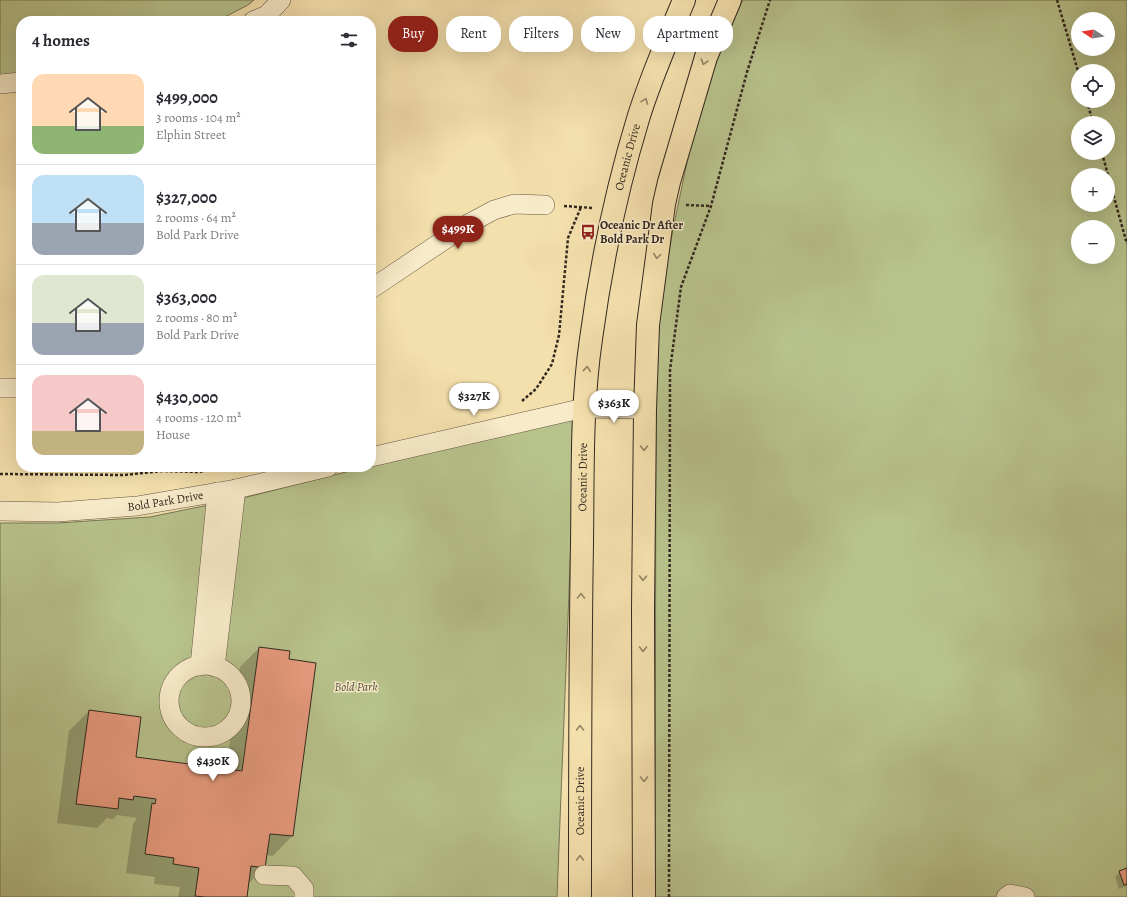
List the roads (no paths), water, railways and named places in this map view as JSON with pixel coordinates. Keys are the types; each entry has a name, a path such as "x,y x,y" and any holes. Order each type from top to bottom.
{"main road":[{"name":"Oceanic Drive","path":"580,897 580,636 584,408 590,341 601,269 622,176 638,118 684,0"},
{"path":"644,897 643,610 645,409 648,325 664,204 681,138 706,57 730,0"}],"street":[{"path":"267,16 281,0"},
{"path":"0,84 16,82"},
{"path":"376,286 468,224 494,210 514,204 545,205"},
{"path":"0,388 16,388"},
{"path":"376,456 584,408 645,409"},
{"name":"Bold Park Drive","path":"0,512 58,512 137,506 236,489 307,472"},
{"path":"217,492 208,666 236,489"},
{"path":"264,876 293,876 304,889 304,897"},
{"path":"1006,897 1010,894 1025,897"}],"place":[{"name":"Oceanic Dr After Bold Park Dr","path":"588,232"}],"park label":[{"name":"Bold Park","path":"356,687"}]}
